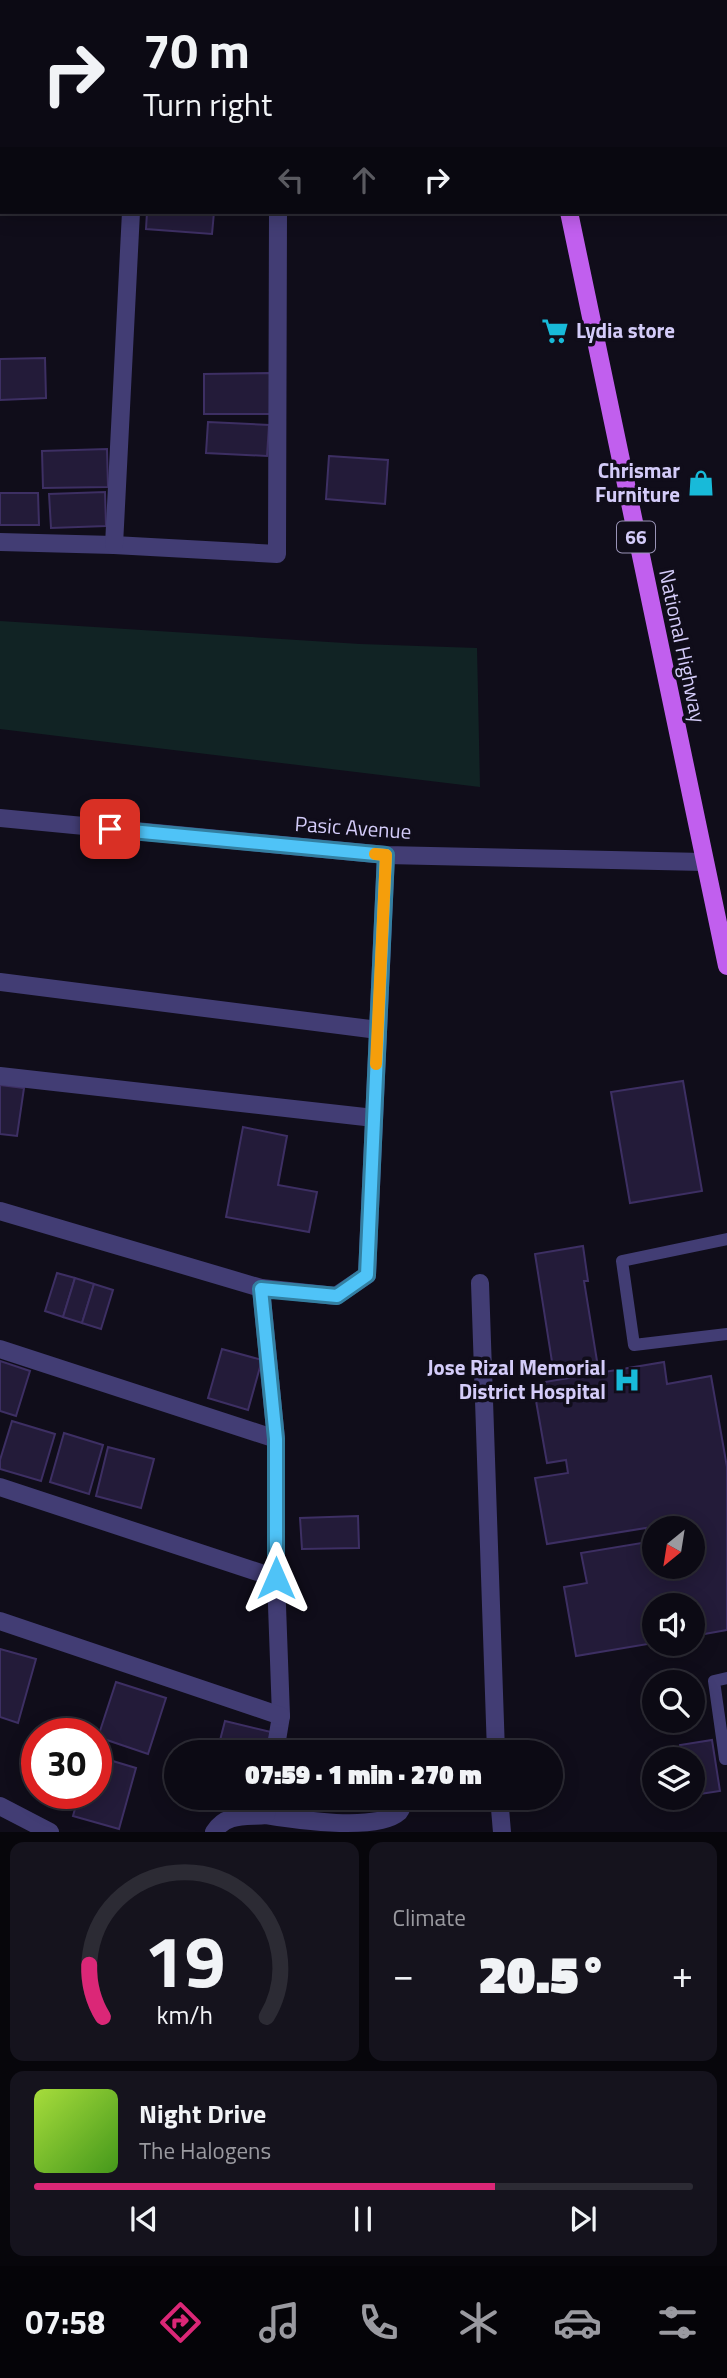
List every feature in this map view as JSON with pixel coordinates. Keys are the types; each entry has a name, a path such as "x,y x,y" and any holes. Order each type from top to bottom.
{"main road":[{"name":"National Highway","path":"569,214 727,965"}],"street":[{"path":"114,545 131,214"},
{"path":"0,542 277,554 278,214"},
{"name":"Pasic Avenue","path":"0,818 386,855 704,862"},
{"path":"0,1211 261,1289 337,1296 367,1275 386,855"},
{"path":"0,982 378,1030"},
{"path":"0,1076 374,1118"},
{"path":"480,1283 496,1740"},
{"path":"261,1289 276,1439 276,1578 281,1716 277,1740"},
{"path":"0,1349 276,1439"},
{"path":"0,1487 276,1578"},
{"path":"0,1620 281,1716"},
{"path":"0,1806 50,1832"},
{"path":"214,1832 221,1822 228,1818 254,1810"},
{"path":"281,1810 340,1827 383,1824 397,1815 399,1810"},
{"path":"500,1810 502,1832"}],"lane":[{"path":"727,1239 622,1261 634,1345 727,1335"},
{"path":"727,1678 714,1681 727,1759"}],"shaded area":[{"path":"0,621 360,644 477,648 480,787 0,729"}],"building":[{"path":"147,214 214,214 212,234 146,229"},
{"path":"45,358 46,398 0,400 0,359"},
{"path":"270,373 270,414 204,414 204,374"},
{"path":"208,422 269,425 267,456 206,453"},
{"path":"107,449 108,487 43,488 42,451"},
{"path":"329,456 388,460 385,504 326,499"},
{"path":"105,492 106,526 51,528 49,494"},
{"path":"0,493 38,493 39,525 0,525"},
{"path":"683,1081 702,1191 630,1203 611,1092"},
{"path":"0,1085 24,1088 17,1136 0,1134"},
{"path":"243,1127 287,1136 278,1185 317,1192 309,1232 226,1217"},
{"path":"583,1246 588,1281 584,1281 597,1361 553,1368 535,1254"},
{"path":"57,1273 75,1278 63,1317 45,1311"},
{"path":"75,1278 94,1284 82,1323 63,1317"},
{"path":"94,1284 113,1290 101,1329 82,1323"},
{"path":"222,1349 262,1360 248,1410 208,1398"},
{"path":"0,1361 30,1371 16,1416 0,1411"},
{"path":"664,1362 667,1384 711,1376 727,1467 727,1630 705,1634 705,1593 642,1593 642,1645 576,1656 564,1587 587,1583 581,1553 642,1543 642,1579 705,1579 705,1516 642,1516 642,1529 547,1544 535,1478 568,1473 566,1460 547,1463 533,1384"},
{"path":"12,1421 55,1434 41,1481 0,1469 0,1460"},
{"path":"64,1433 103,1445 89,1494 50,1482"},
{"path":"108,1447 154,1459 141,1508 96,1496"},
{"path":"358,1516 359,1548 302,1549 300,1518"},
{"path":"0,1649 36,1659 18,1723 0,1717"},
{"path":"116,1682 166,1698 148,1754 112,1742 112,1718 104,1718"},
{"path":"225,1721 271,1732 269,1740 220,1740"},
{"path":"712,1740 720,1791 705,1793 705,1747 680,1745"},
{"path":"112,1761 136,1768 119,1829 73,1816 75,1809 112,1809"}],"slow traffic":[{"path":"375,854 386,855 376,1064"}],"place":[{"name":"Lydia store","path":"555,331"},
{"name":"Chrismar Furniture","path":"701,483"},
{"name":"Jose Rizal Memorial District Hospital","path":"627,1380"}],"route":[{"path":"110,829 386,855 367,1275 337,1296 261,1289 276,1439 276,1578"}]}
